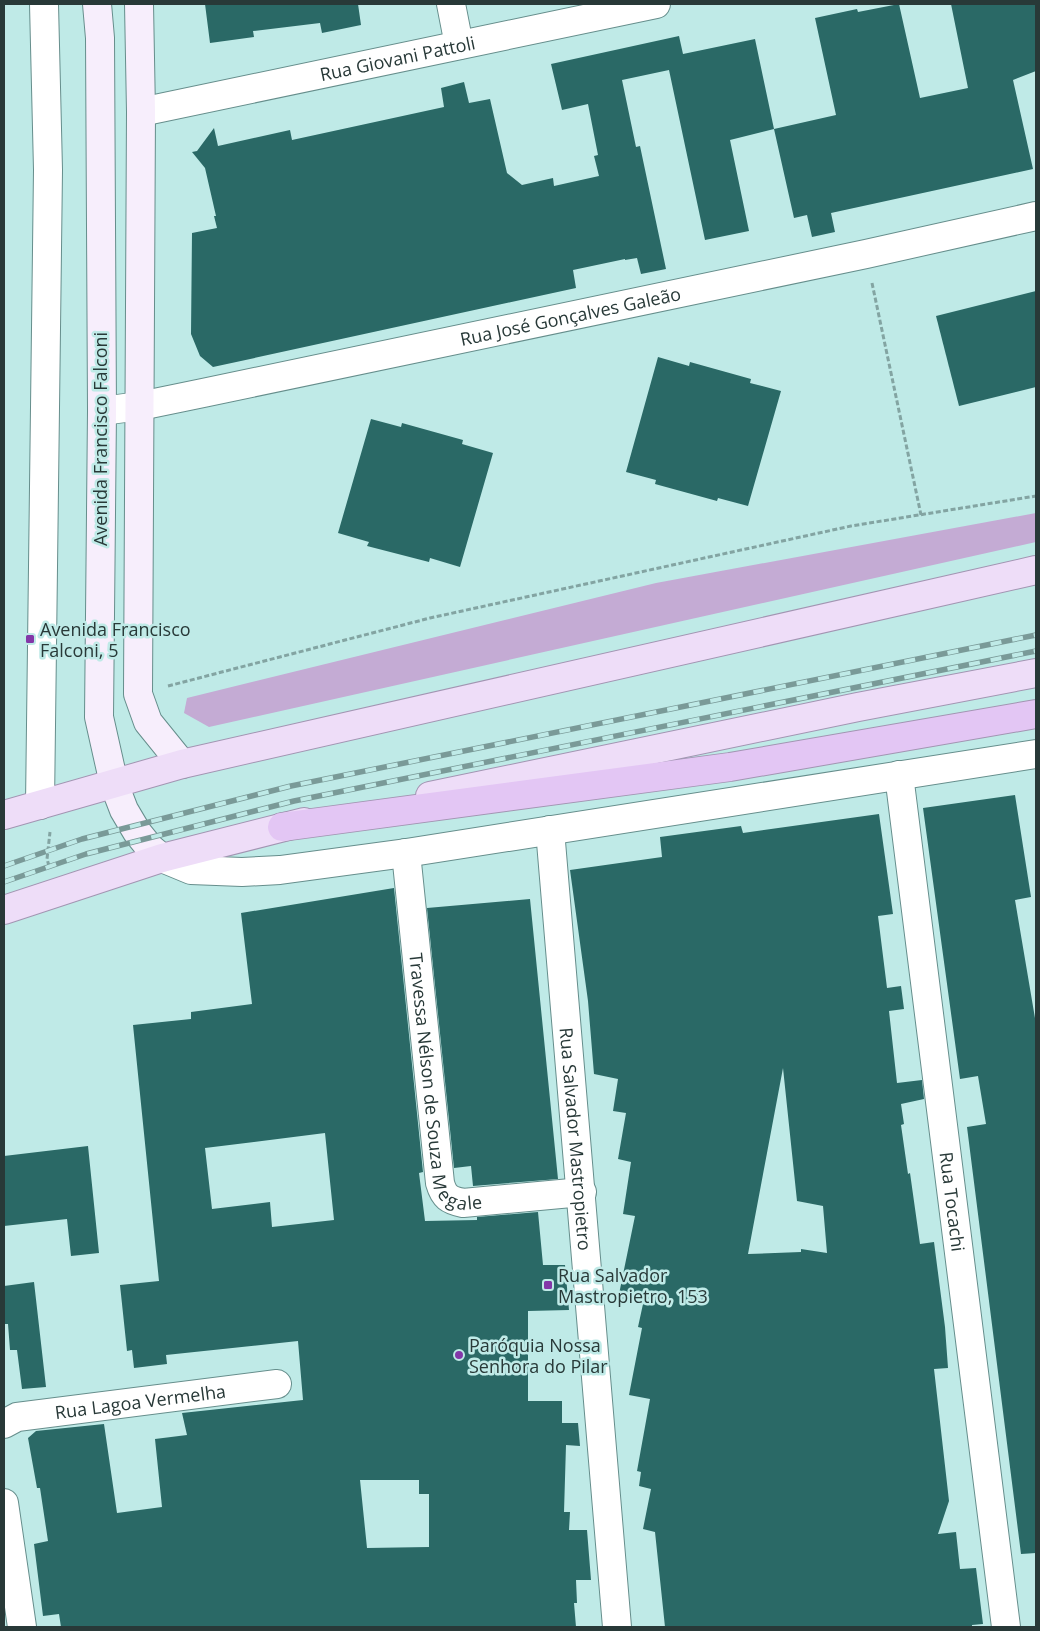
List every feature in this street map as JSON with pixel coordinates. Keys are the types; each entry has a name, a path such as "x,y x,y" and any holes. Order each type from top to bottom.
{"highway":[{"path":"282,827 730,767 1036,714"}],"main road":[{"name":"Avenida Francisco Falconi","path":"97,4 100,38 102,411 99,717 114,784 137,832 150,848 162,858"},
{"path":"139,4 141,112 138,694 148,722 182,764"},
{"path":"4,815 182,764 1036,570"},
{"path":"4,910 162,858 282,827 858,707 1036,673"}],"street":[{"path":"40,805 48,170 44,4"},
{"path":"451,4 459,45"},
{"name":"Rua Giovani Pattoli","path":"141,112 656,4"},
{"name":"Rua José Gonçalves Galeão","path":"102,411 140,406 866,254 1036,216"},
{"path":"162,858 191,870 242,872 280,870 406,853 899,776 1035,761"},
{"name":"Rua Tocachi","path":"899,776 1006,1627"},
{"name":"Rua Salvador Mastropietro","path":"550,830 618,1627"},
{"name":"Travessa Nélson de Souza Megale","path":"406,853 440,1182 444,1194 451,1201 463,1203 582,1192"},
{"name":"Rua Lagoa Vermelha","path":"4,1424 17,1417 277,1384"},
{"path":"4,1503 22,1627"}],"path":[{"path":"866,254 921,514"},
{"path":"138,694 430,618 841,528 1036,496"}],"shaded area":[{"path":"1036,513 1036,542 209,727 184,713 187,698 656,583"}],"building":[{"path":"205,4 358,4 361,25 322,33 320,23 253,31 254,37 210,43"},
{"path":"899,4 920,98 968,88 951,4 1036,4 1036,71 1013,80 1033,169 831,213 835,232 812,237 807,215 794,218 774,129 836,115 815,18 857,9 858,12"},
{"path":"679,36 683,54 755,39 774,129 730,140 749,231 705,240 669,70 622,80 636,147 640,146 666,269 641,274 637,258 625,259 573,270 576,288 213,367 200,356 191,334 192,233 217,228 205,168 192,152 197,151 214,128 218,146 290,130 292,140 444,107 441,88 464,82 469,103 490,99 507,173 522,185 553,178 554,186 599,176 594,156 598,155 588,104 562,110 551,64"},
{"path":"1036,291 1036,387 959,406 936,316"},
{"path":"658,357 689,366 690,362 751,379 750,383 781,391 748,506 718,498 717,501 655,484 656,480 626,472"},
{"path":"371,419 401,427 402,423 463,440 462,444 493,453 460,567 430,558 429,562 367,546 369,542 338,533"},
{"path":"1015,795 1031,897 1015,900 1036,1024 1036,1553 1021,1554 967,1127 986,1124 978,1076 960,1079 923,808"},
{"path":"879,814 893,914 878,916 887,988 901,986 904,1009 889,1011 897,1083 922,1080 924,1099 901,1104 904,1124 901,1125 920,1244 934,1242 945,1327 948,1368 934,1369 949,1501 938,1534 956,1532 960,1569 976,1568 983,1624 972,1625 972,1627 665,1627 655,1532 643,1529 651,1489 639,1486 641,1472 637,1471 650,1399 629,1395 642,1328 638,1327 643,1304 618,1299 635,1216 623,1214 631,1162 618,1159 626,1113 613,1111 618,1079 594,1074 588,1001 570,870 662,857 660,837 741,826 743,833","holes":["783,1068 797,1201 823,1206 827,1253 801,1249 801,1252 748,1254"]},
{"path":"394,888 423,1172 419,1173 425,1221 477,1220 477,1217 538,1212 543,1265 565,1265 569,1310 528,1311 528,1401 562,1401 562,1423 578,1423 580,1446 566,1445 564,1512 570,1512 569,1530 587,1530 591,1580 576,1580 577,1603 574,1603 576,1627 61,1627 59,1614 43,1616 34,1544 48,1541 40,1488 37,1488 28,1438 36,1431 104,1424 117,1513 162,1507 155,1439 187,1435 182,1413 303,1400 298,1341 166,1355 167,1364 134,1368 132,1350 127,1351 120,1285 159,1281 133,1025 191,1019 191,1012 252,1004 241,913","holes":["325,1133 334,1220 272,1227 270,1202 212,1209 205,1148","360,1480 419,1480 419,1494 429,1494 429,1547 367,1548"]},
{"path":"530,899 558,1179 473,1186 471,1166 454,1168 427,908"},
{"path":"88,1146 99,1253 71,1256 67,1219 4,1226 4,1156"},
{"path":"34,1282 46,1387 22,1389 17,1350 10,1350 8,1324 4,1324 4,1286"}],"railway":[{"path":"4,866 82,839 291,786 1036,635"},
{"path":"4,882 86,854 294,801 1036,651"}],"place":[{"name":"Avenida Francisco Falconi, 5","path":"30,639"},
{"name":"Rua Salvador Mastropietro, 153","path":"548,1285"},
{"name":"Paróquia Nossa Senhora do Pilar","path":"459,1355"}]}
